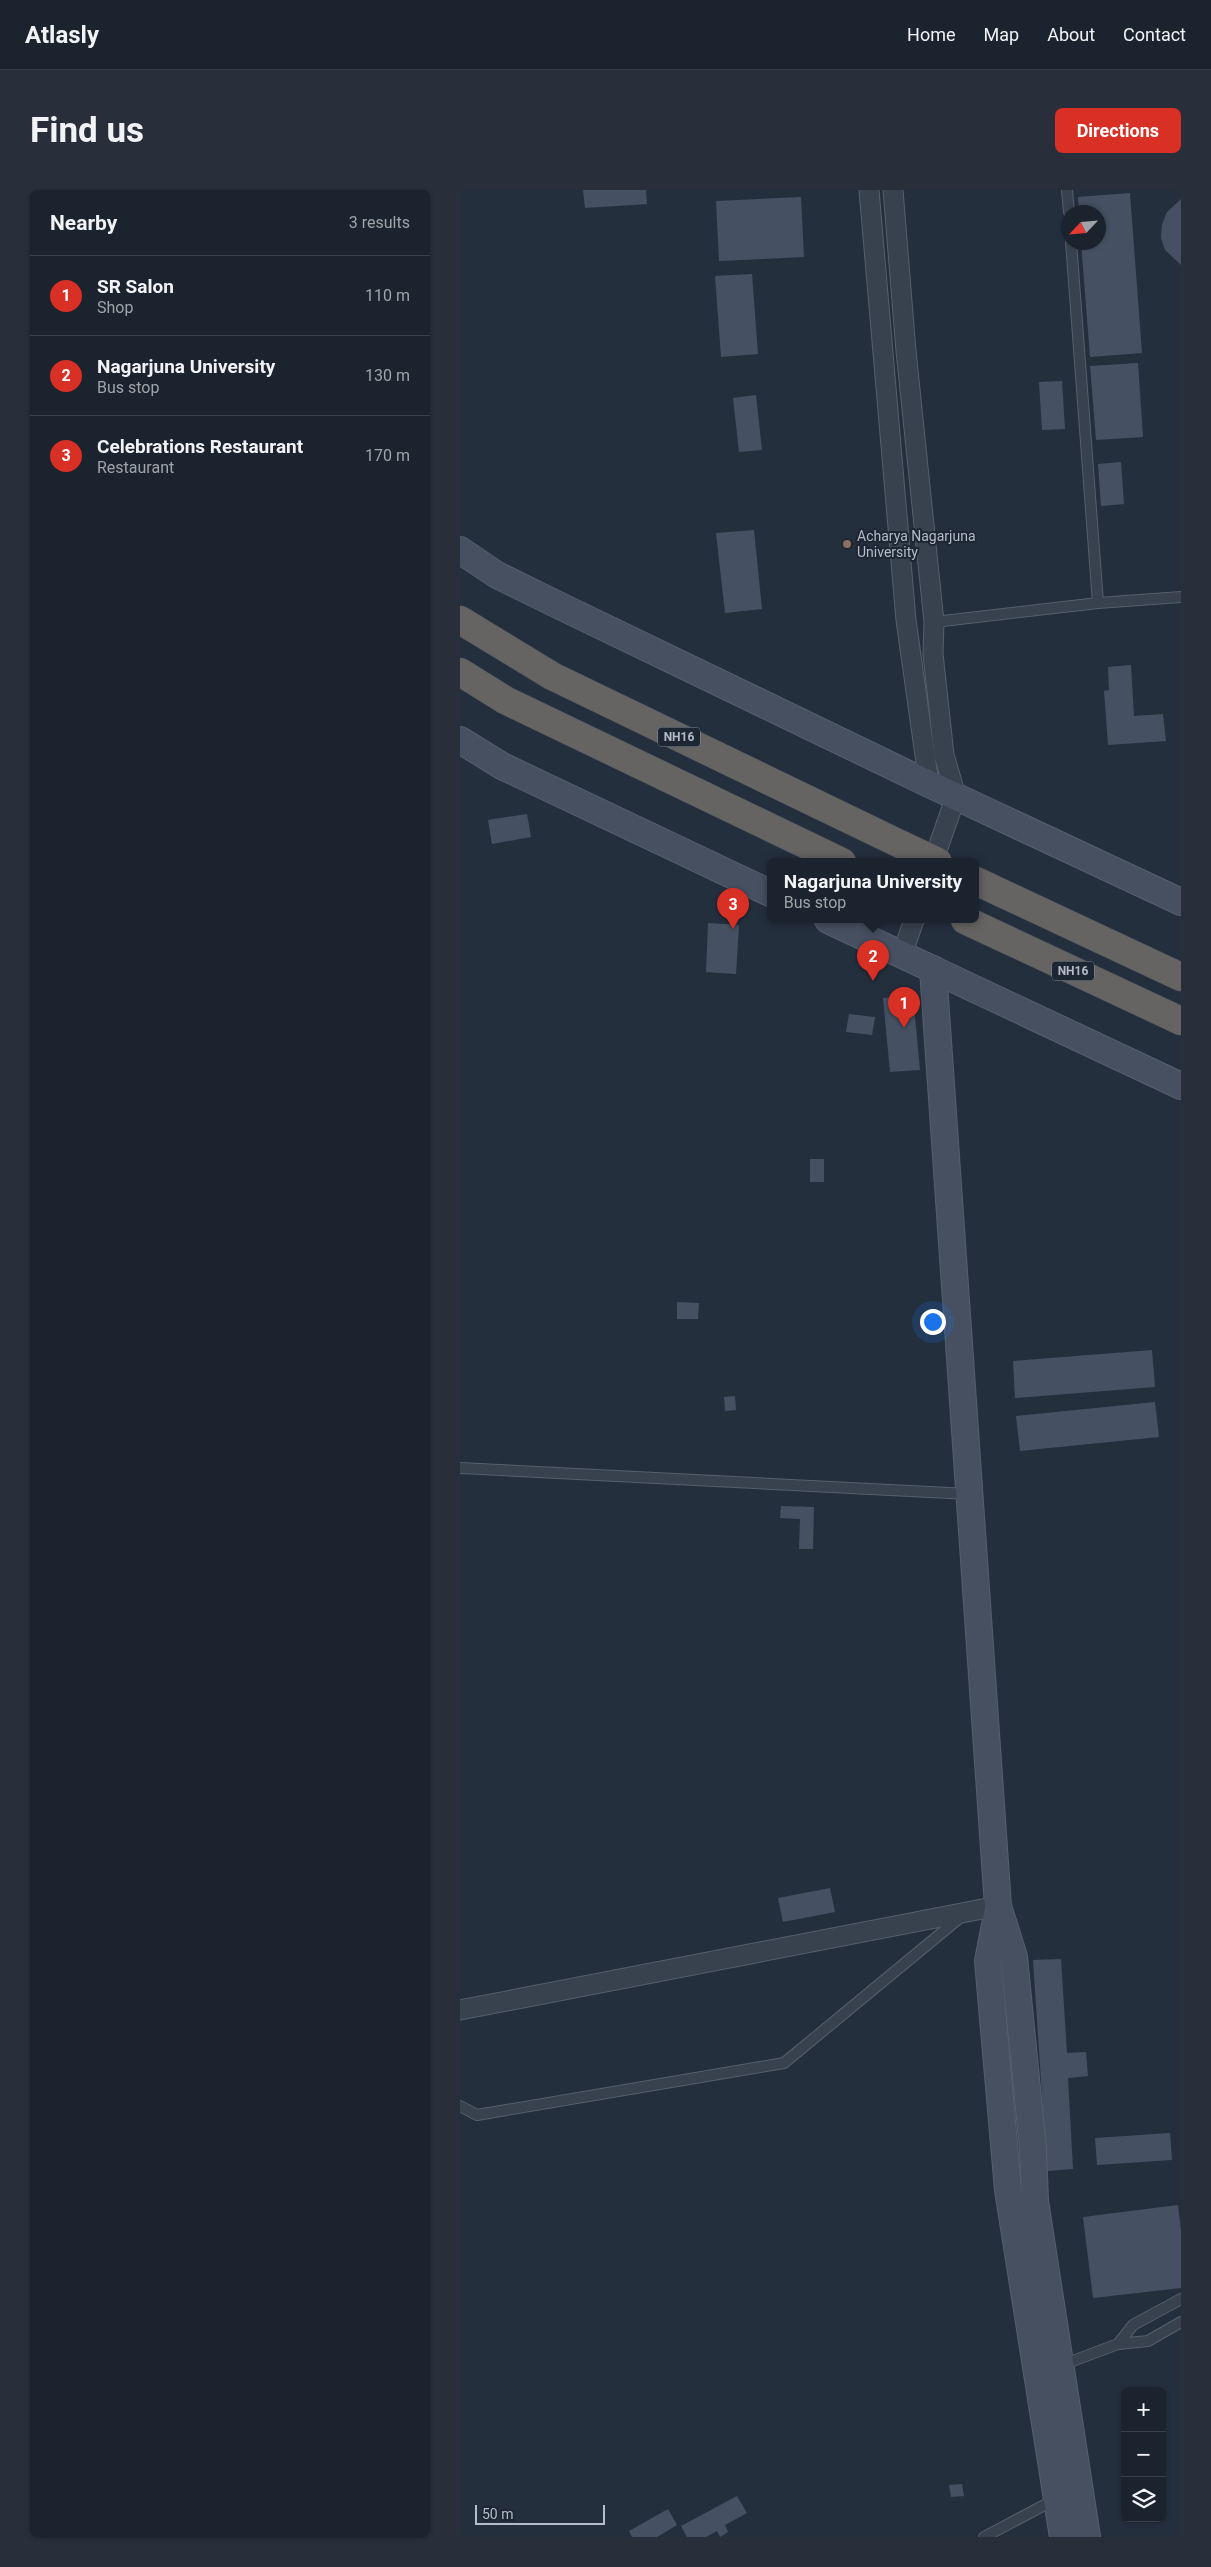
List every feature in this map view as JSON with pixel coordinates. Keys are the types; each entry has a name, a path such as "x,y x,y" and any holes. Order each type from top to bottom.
{"highway":[{"name":"NH16","path":"460,620 552,676 930,858"},
{"path":"460,672 522,708 834,858"},
{"path":"979,882 1181,977"},
{"name":"NH16","path":"971,923 1181,1021"}],"main road":[{"path":"460,550 497,575 929,784 1181,902"},
{"path":"460,740 502,766 767,891"},
{"path":"835,923 1181,1086"},
{"path":"933,969 998,1906 1014,1957 1033,2149 1035,2201 1086,2537"},
{"path":"998,1906 988,1961 1008,2190 1063,2537"}],"street":[{"path":"869,190 906,620 929,784"},
{"path":"893,190 906,351 934,622 933,654 944,755 956,796 934,858"},
{"path":"902,954 913,923"},
{"path":"460,2010 998,1906"}],"lane":[{"path":"1067,190 1068,205"},
{"path":"1072,250 1098,603"},
{"path":"934,622 1098,603 1181,597"},
{"path":"460,1468 970,1494"},
{"path":"460,2106 477,2115 784,2063 967,1912"},
{"path":"1118,2344 1134,2325 1181,2299"},
{"path":"1060,2366 1118,2344 1148,2342 1181,2322"},
{"path":"984,2537 1058,2498"}],"building":[{"path":"583,190 646,190 647,204 585,208"},
{"path":"1130,193 1142,353 1090,357 1082,250 1106,250 1106,205 1079,205 1078,197"},
{"path":"801,197 804,257 719,261 716,201"},
{"path":"1181,199 1181,265 1165,250 1161,238 1162,224 1167,212"},
{"path":"752,274 758,354 721,357 715,276"},
{"path":"1138,363 1143,437 1096,440 1090,366"},
{"path":"1062,381 1065,429 1042,430 1039,382"},
{"path":"756,395 762,450 739,452 733,398"},
{"path":"1121,462 1124,504 1101,506 1098,464"},
{"path":"754,530 762,609 725,613 716,533"},
{"path":"1131,665 1134,716 1163,714 1166,741 1108,745 1104,691 1109,690 1108,667"},
{"path":"527,814 531,837 492,844 488,820"},
{"path":"708,923 739,925 736,974 706,972"},
{"path":"913,995 920,1070 890,1072 883,998"},
{"path":"849,1014 875,1017 872,1035 846,1032"},
{"path":"810,1159 824,1159 824,1182 810,1182"},
{"path":"677,1302 699,1303 698,1319 677,1319"},
{"path":"1152,1350 1155,1387 1015,1398 1013,1361"},
{"path":"735,1396 736,1410 725,1411 724,1397"},
{"path":"1155,1402 1159,1437 1020,1451 1016,1416"},
{"path":"781,1506 814,1507 813,1549 799,1549 800,1519 780,1518"},
{"path":"830,1888 835,1912 783,1922 778,1898"},
{"path":"1061,1959 1067,2053 1086,2052 1088,2076 1068,2078 1073,2169 1047,2171 1033,1960"},
{"path":"1170,2133 1172,2160 1097,2165 1095,2138"},
{"path":"1178,2205 1181,2230 1181,2288 1093,2298 1083,2217"},
{"path":"962,2484 964,2496 951,2497 949,2485"},
{"path":"737,2496 747,2513 725,2525 728,2532 720,2537 717,2531 706,2537 687,2537 681,2526"},
{"path":"668,2509 677,2525 657,2537 632,2537 629,2531"}],"place":[{"name":"Acharya Nagarjuna University","path":"847,544"},
{"name":"Celebrations Restaurant","path":"733,929"},
{"name":"Nagarjuna University","path":"873,981"},
{"name":"SR Salon","path":"904,1028"}]}
